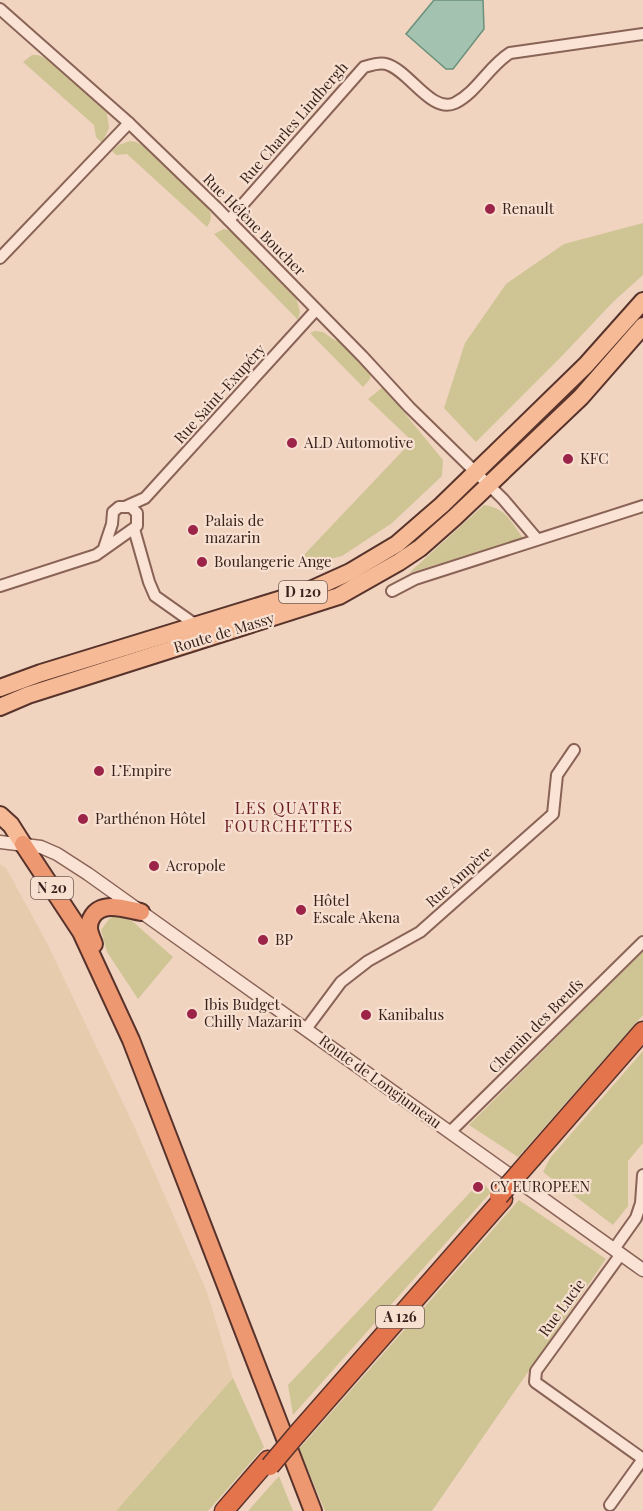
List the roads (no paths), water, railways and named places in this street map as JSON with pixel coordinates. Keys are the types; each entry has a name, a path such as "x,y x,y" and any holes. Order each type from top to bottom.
{"highway":[{"name":"N 20","path":"24,844 81,932 94,959"},
{"path":"141,912 109,906 94,913 88,930 96,946 94,959 131,1040 313,1511"},
{"name":"A 126","path":"535,1159 643,1031"},
{"name":"A 126","path":"224,1511 269,1463 643,1038"},
{"name":"A 126","path":"231,1511 269,1463"}],"main road":[{"name":"Route de Massy","path":"0,688 308,591 350,572 398,544 586,365 643,301"},
{"name":"Route de Massy","path":"0,707 39,692 339,596 399,562 420,548 581,398 643,326"},
{"name":"N 20","path":"0,815 11,825 24,844"}],"street":[{"name":"Rue Hélène Boucher","path":"0,9 129,123 229,220 409,407 476,472"},
{"name":"Rue Charles Lindbergh","path":"229,220 364,67 385,63 399,69 431,99 443,104 453,104 465,97 501,59 510,53 643,34"},
{"path":"0,258 129,123"},
{"name":"Rue Saint-Exupéry","path":"138,517 145,498 316,310"},
{"path":"476,472 537,539"},
{"name":"Rue Saint-Exupéry","path":"127,506 145,498"},
{"path":"0,586 96,555 131,531 138,517 135,510 127,506 119,507 113,512 112,524 104,548"},
{"path":"392,591 415,579 643,506"},
{"path":"112,524 120,532 131,531"},
{"path":"131,531 155,596 196,625"},
{"name":"Rue Ampère","path":"306,1029 341,982 368,961 420,932 553,814 557,775 574,750"},
{"name":"Route de Longjumeau","path":"0,842 24,844 57,854 88,874 643,1270"},
{"name":"Chemin des Bœufs","path":"450,1132 643,942"},
{"name":"Rue Lucie","path":"643,1174 642,1203 636,1218 617,1251 536,1371 535,1382 643,1459"},
{"path":"610,1505 643,1459"}],"place":[{"name":"Renault","path":"490,209"},
{"name":"ALD Automotive","path":"292,443"},
{"name":"KFC","path":"568,459"},
{"name":"Palais de mazarin","path":"193,530"},
{"name":"Boulangerie Ange","path":"202,562"},
{"name":"L’Empire","path":"99,771"},
{"name":"Parthénon Hôtel","path":"83,819"},
{"name":"Acropole","path":"154,866"},
{"name":"Hôtel Escale Akena","path":"301,910"},
{"name":"BP","path":"263,940"},
{"name":"Ibis Budget Chilly Mazarin","path":"192,1014"},
{"name":"Kanibalus","path":"366,1015"},
{"name":"CY EUROPEEN","path":"478,1187"}],"district":[{"name":"LES QUATRE FOURCHETTES","path":"289,817"}]}
